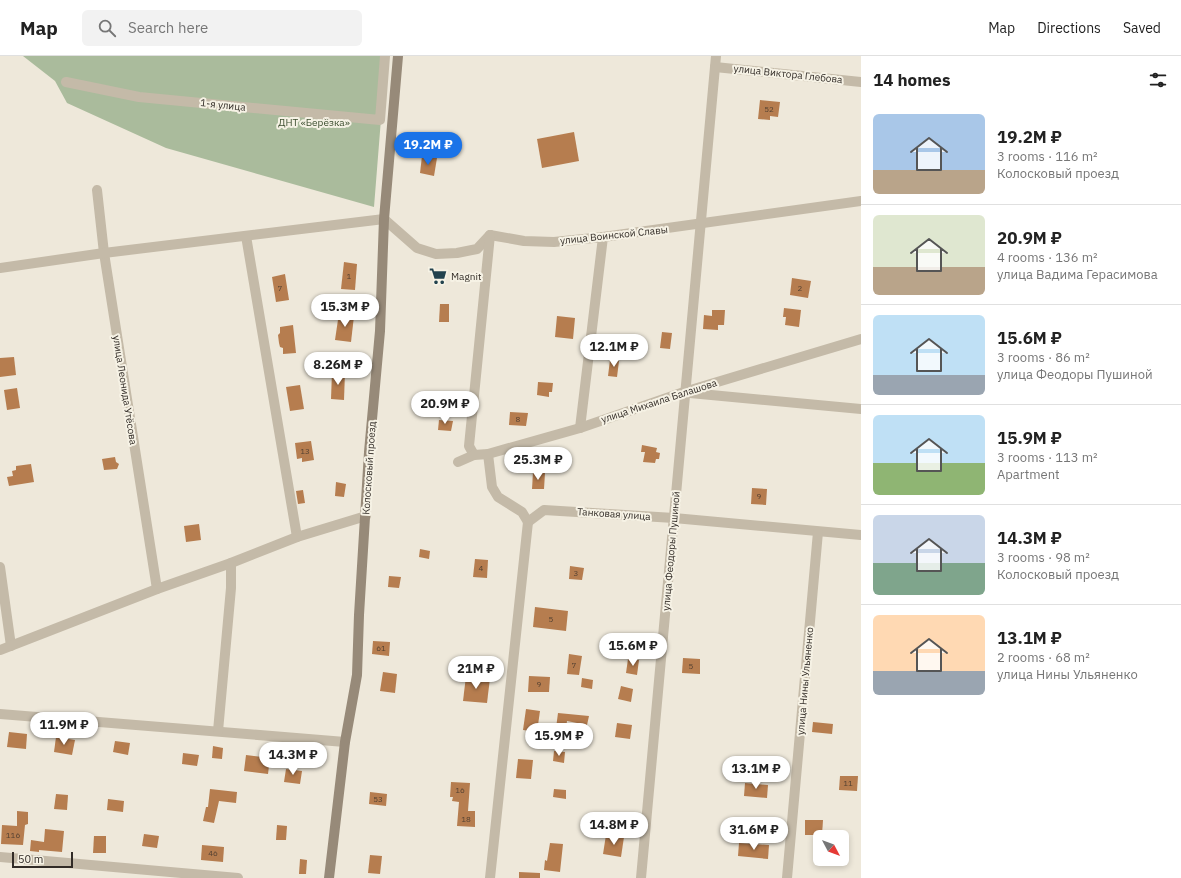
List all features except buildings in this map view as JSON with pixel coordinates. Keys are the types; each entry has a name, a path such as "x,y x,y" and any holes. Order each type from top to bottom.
{"street":[{"name":"1-я улица","path":"66,82 139,97 380,120 385,56"},
{"name":"Колосковый проезд","path":"329,878 345,742 357,675 369,452 380,331 384,219 398,56"},
{"name":"улица Феодоры Пушиной","path":"641,878 684,392 716,56"},
{"name":"улица Виктора Глебова","path":"715,67 861,82"},
{"name":"улица Леонида Утёсова","path":"97,190 104,253 157,589"},
{"name":"улица Воинской Славы","path":"490,235 524,240 554,242 603,238 861,201"},
{"path":"0,268 104,253 384,219 417,248 436,254 457,253 477,249 490,235"},
{"path":"474,454 469,446 490,235"},
{"path":"246,236 297,537"},
{"path":"580,428 603,238"},
{"name":"улица Михаила Балашова","path":"458,462 474,454 488,454 580,428 684,392 861,339"},
{"path":"684,392 861,409"},
{"path":"488,454 492,487 498,497 522,512 528,522 490,878"},
{"name":"Танковая улица","path":"528,522 544,510 674,518 861,535"},
{"path":"0,650 297,537 366,516"},
{"name":"улица Нины Ульяненко","path":"787,878 818,532"},
{"path":"218,731 231,588 231,563"},
{"path":"0,567 11,646"},
{"path":"0,714 345,742"},
{"path":"0,857 238,878"}],"green space":[{"name":"ДНТ «Берёзка»","path":"23,56 386,56 374,207 166,148 67,103 55,81"}],"place":[{"name":"Magnit","path":"438,276"}]}
